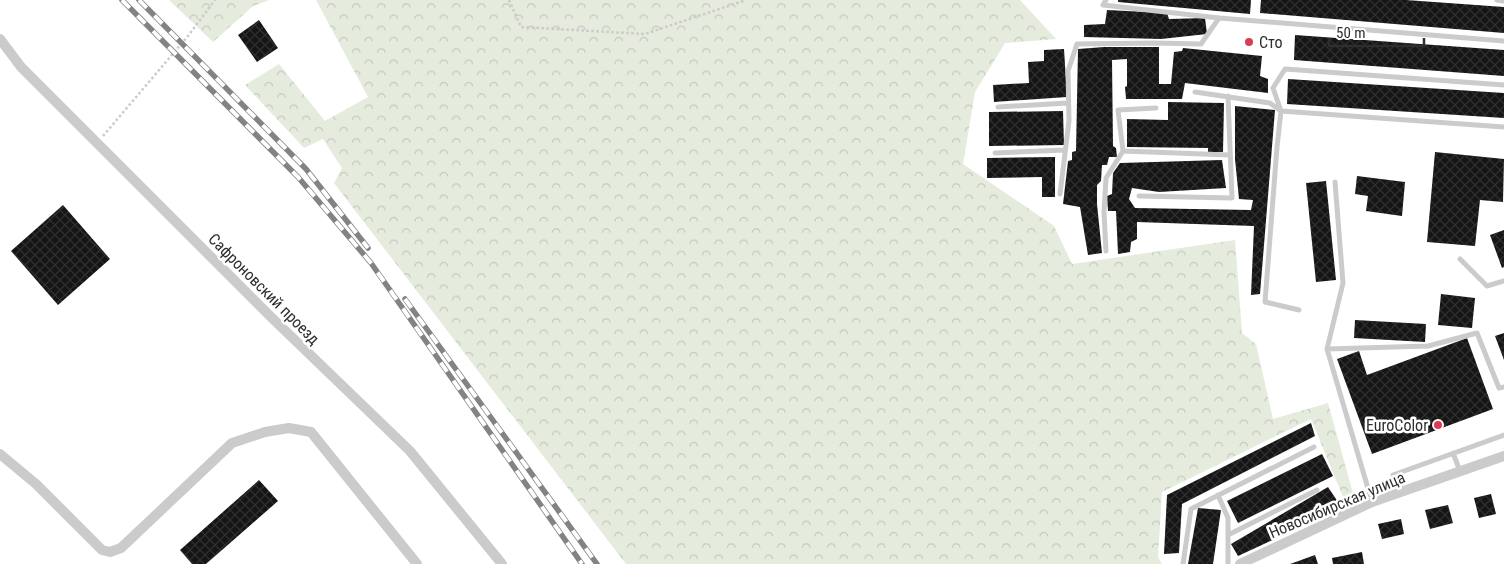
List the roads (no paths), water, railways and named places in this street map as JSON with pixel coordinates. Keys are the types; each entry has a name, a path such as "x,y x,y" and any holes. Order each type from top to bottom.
{"street":[{"name":"Сафроновский проезд","path":"0,39 21,67 96,143 272,318 410,451 502,564"},
{"path":"0,454 36,484 102,550 110,552 121,548 232,443 265,432 289,428 311,432 417,564"},
{"name":"Новосибирская улица","path":"1240,564 1372,502 1504,456"}],"lane":[{"path":"1106,0 1102,5 1220,18 1504,41"},
{"path":"1496,0 1504,0"},
{"path":"1060,194 1069,121 1068,71 1077,44 1201,44 1220,18"},
{"path":"1299,310 1265,302 1281,111 1273,88 1285,69 1504,85"},
{"path":"1195,92 1270,103 1281,111 1504,126"},
{"path":"1139,196 1232,198 1228,96"},
{"path":"998,107 1068,103"},
{"path":"1106,251 1104,212 1106,178 1123,151 1118,110 1156,108"},
{"path":"995,153 1065,150"},
{"path":"1123,151 1230,155"},
{"path":"1335,182 1343,283 1327,349 1372,502"},
{"path":"1460,259 1487,286 1504,281"},
{"path":"1327,349 1428,346 1477,333 1499,388 1504,387"},
{"path":"1399,493 1393,475 1504,435"},
{"path":"1182,564 1191,508 1314,447"},
{"path":"1453,453 1460,471"},
{"path":"1228,535 1317,490"},
{"path":"1218,495 1228,518 1228,564"}],"railway":[{"path":"122,0 298,177 371,263 582,564"},
{"path":"139,0 306,169 368,248"},
{"path":"405,299 597,564"}],"place":[{"name":"Сто","path":"1249,42"},
{"name":"EuroColor","path":"1438,425"}]}
